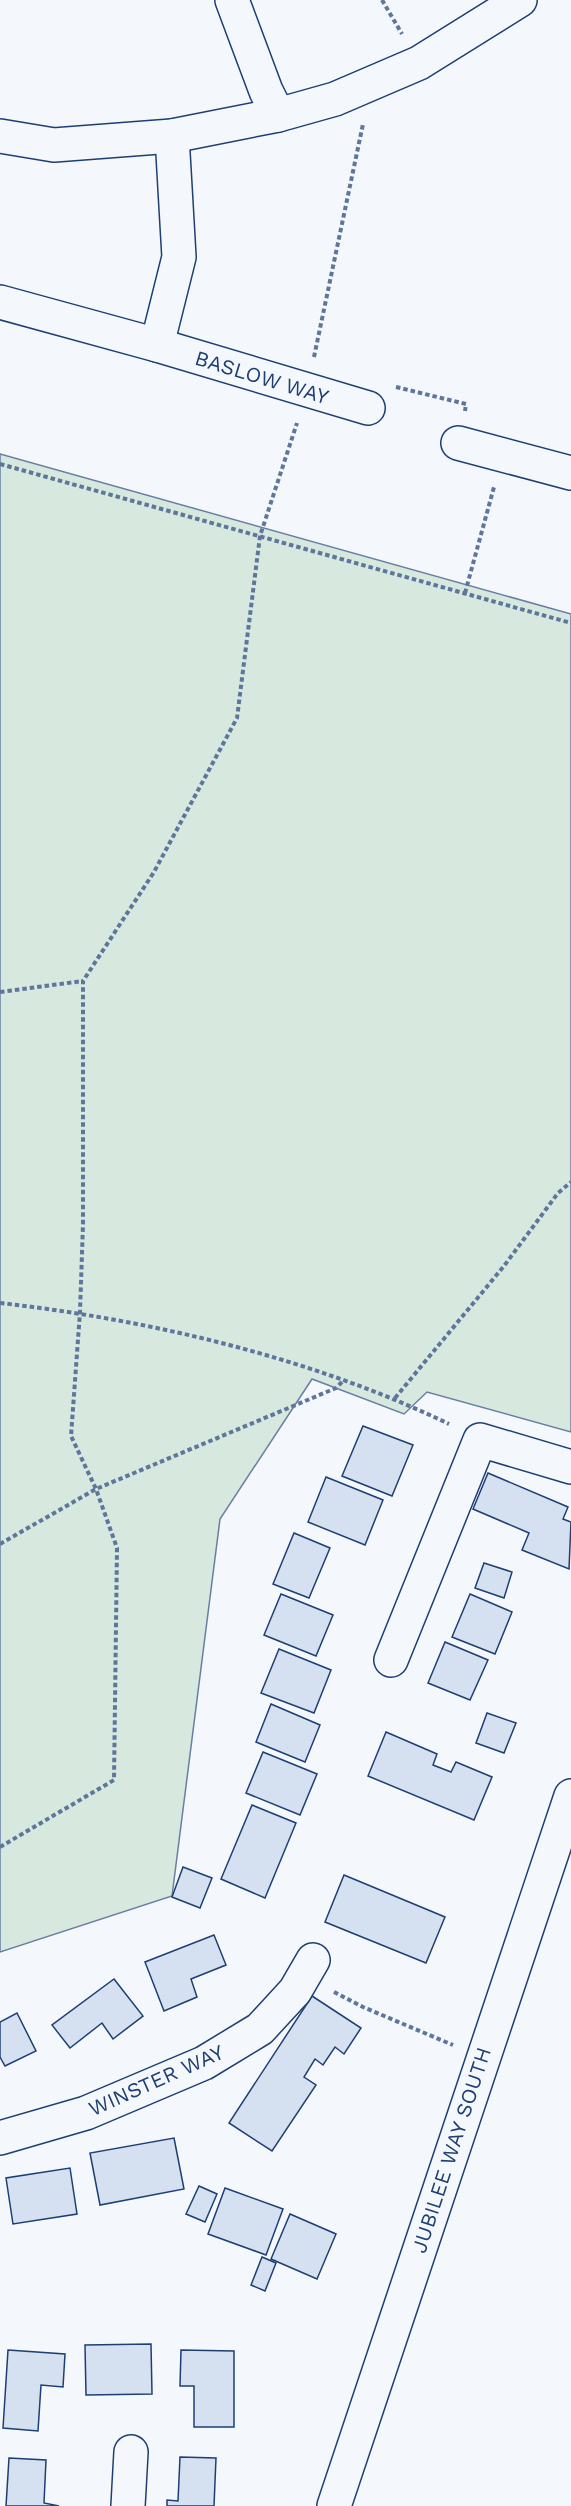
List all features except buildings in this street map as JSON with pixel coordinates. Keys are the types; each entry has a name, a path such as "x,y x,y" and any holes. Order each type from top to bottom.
{"street":[{"path":"232,0 266,91 278,115"},
{"path":"0,136 54,145 172,136 278,115 335,99 419,63 520,0"},
{"path":"157,345 179,257 172,136"},
{"name":"BASLOW WAY","path":"0,302 157,345 368,408"},
{"path":"458,443 571,473"},
{"path":"391,1660 480,1440 571,1467"},
{"name":"JUBILEE WAY SOUTH","path":"334,2506 571,1796"},
{"name":"WINSTER WAY","path":"0,2138 86,2113 204,2063 260,2029 295,1991 309,1968"},
{"path":"128,2506 131,2452"}],"path":[{"path":"0,1847 114,1780 117,1548 96,1490 71,1436 80,1312 84,1152 83,981 154,872 237,718 260,536 308,391 371,85"},
{"path":"368,408 374,382 466,404 458,443"},
{"path":"465,594 502,456"},
{"path":"0,464 571,623"},
{"path":"0,992 83,981"},
{"path":"395,1398 504,1266 558,1193 571,1182"},
{"path":"0,1303 80,1312 223,1344 344,1380 395,1398 480,1440"},
{"path":"0,1544 96,1490 336,1388 344,1380"},
{"path":"309,1968 363,2007 482,2057"}],"shaded area":[{"path":"0,454 571,614 571,1432 427,1392 404,1414 312,1379 220,1519 172,1896 0,1952"}]}
